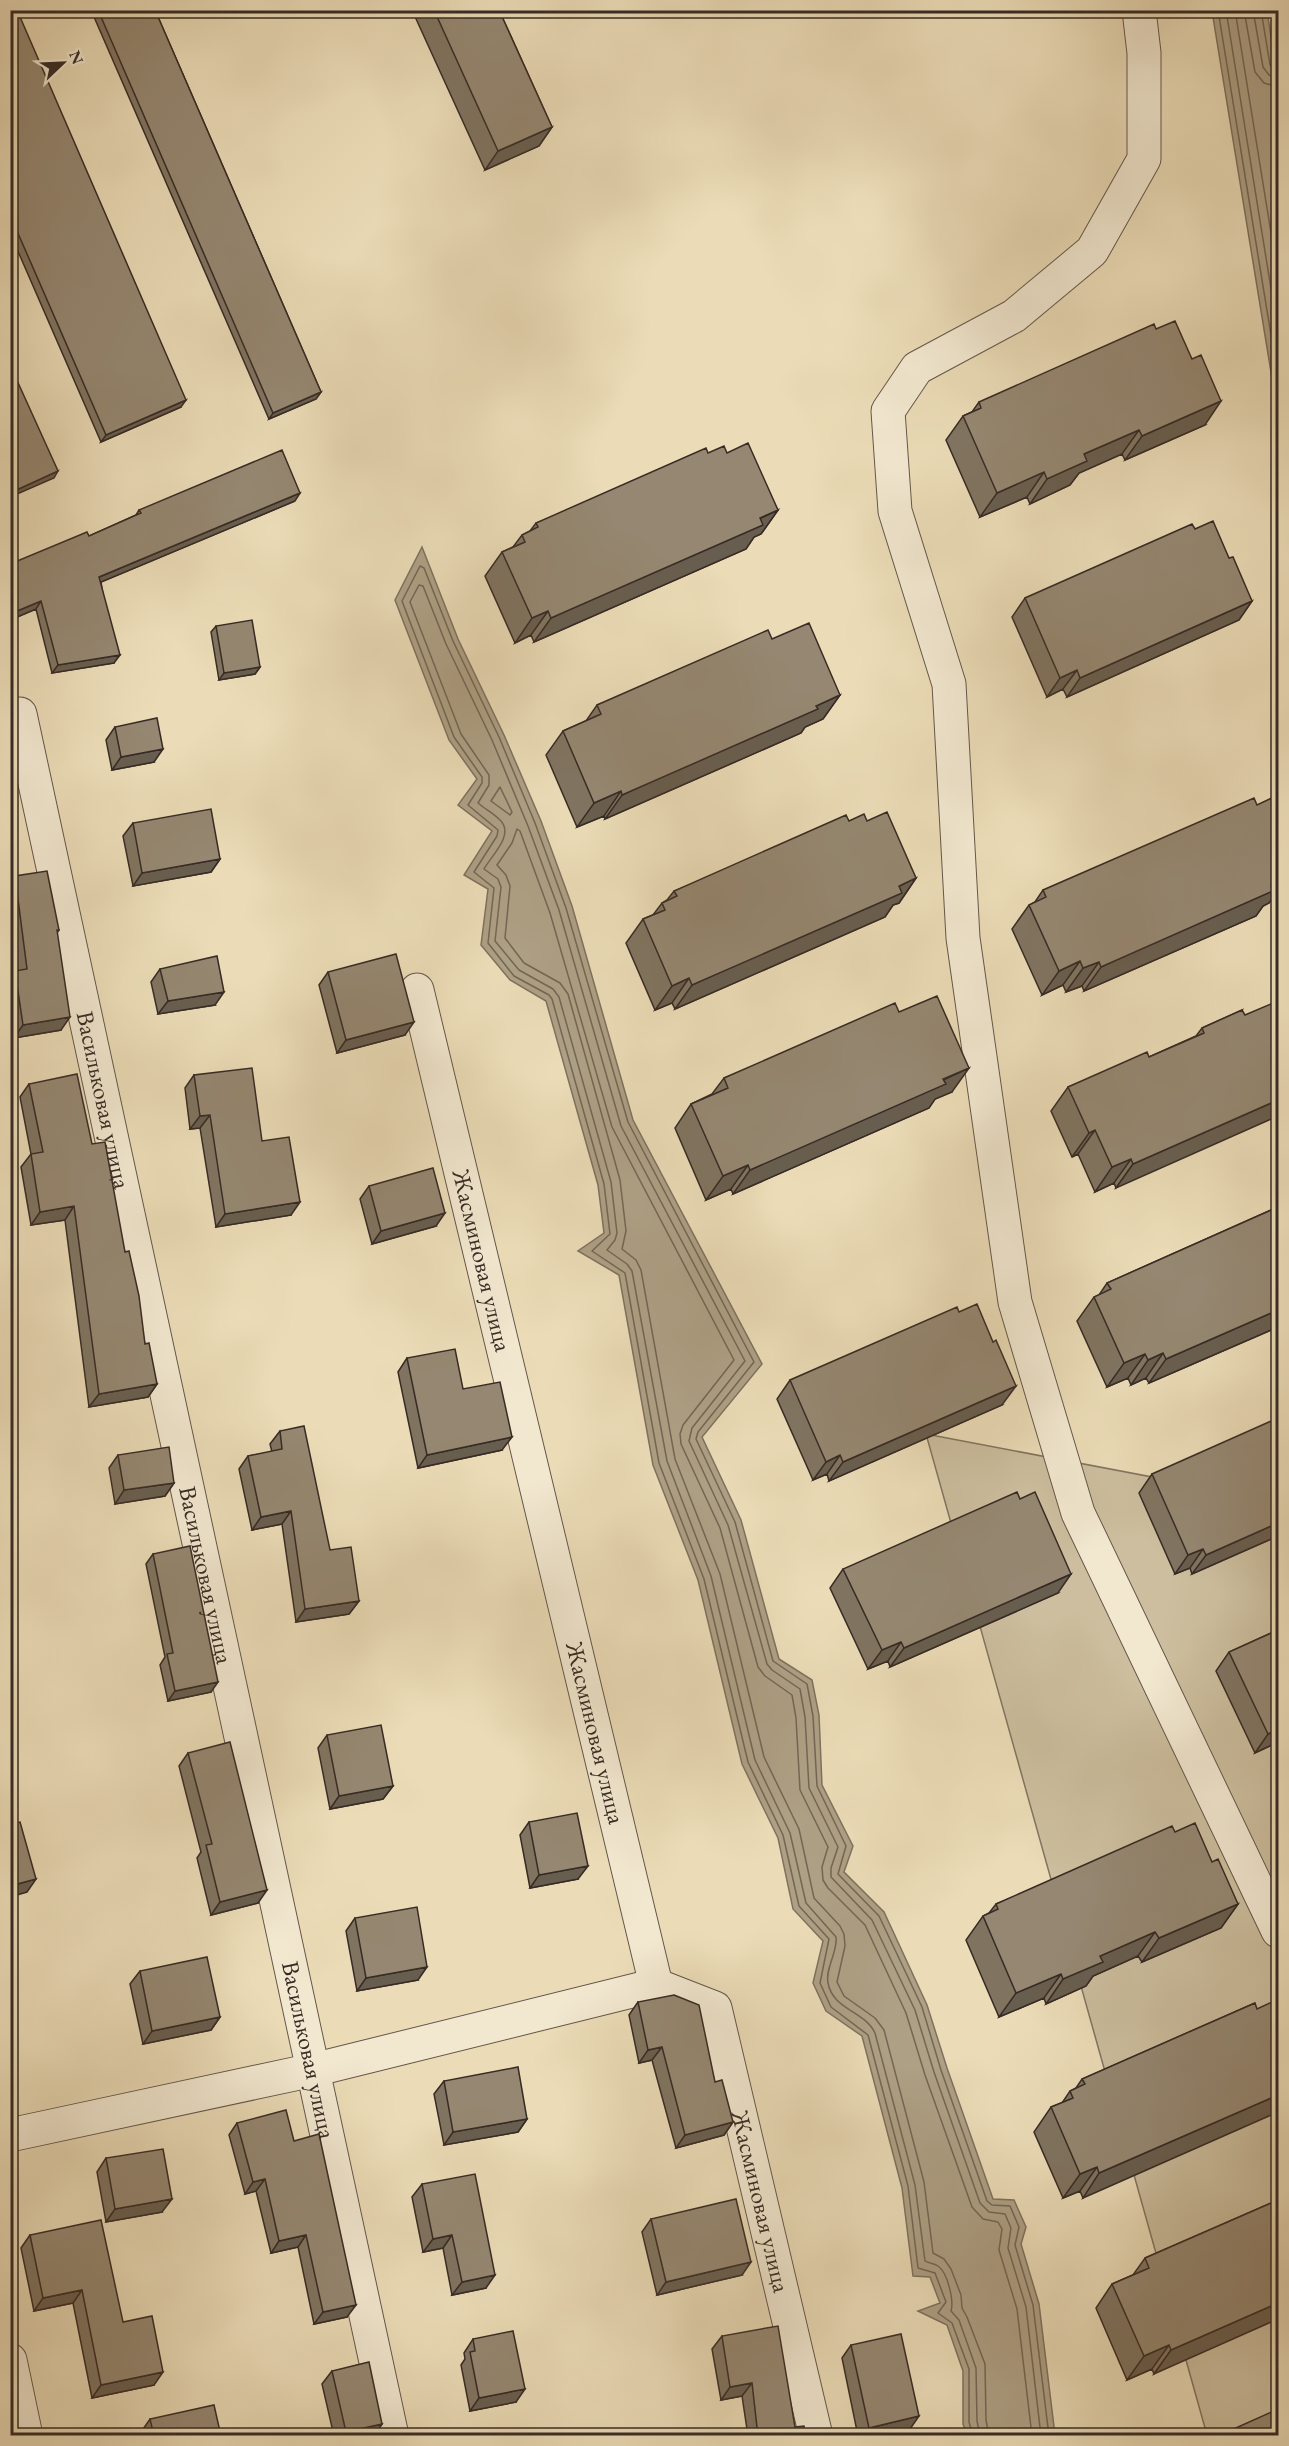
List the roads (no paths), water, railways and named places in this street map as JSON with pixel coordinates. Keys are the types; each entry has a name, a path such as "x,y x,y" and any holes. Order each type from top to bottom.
{"street":[{"path":"1138,10 1144,53 1144,159 1092,251 1014,316 917,368 888,411 896,512 949,684 963,938 1015,1302 1078,1513 1278,1931"},
{"name":"Васильковая улица","path":"15,715 392,2436"},
{"name":"Жасминовая улица","path":"417,990 656,1985 715,2008 816,2436"},
{"path":"10,2135 313,2070 656,1985"},
{"path":"10,2361 26,2436"}],"water":[{"path":"1212,11 1267,11 1278,80 1278,415"},
{"path":"422,547 458,639 504,735 541,821 572,906 633,1120 762,1364 702,1437 741,1520 779,1659 812,1680 819,1715 822,1785 853,1846 844,1872 884,1912 927,2005 993,2199 1014,2200 1026,2227 1021,2244 1039,2304 1055,2435 967,2435 963,2424 963,2371 947,2325 918,2311 940,2303 930,2277 913,2276 902,2188 862,2036 826,2011 813,1983 823,1941 793,1909 778,1838 742,1764 698,1580 653,1465 619,1275 578,1251 604,1233 598,1185 546,1001 510,980 481,945 488,889 464,875 492,831 458,805 477,779 449,740 395,600"}]}
